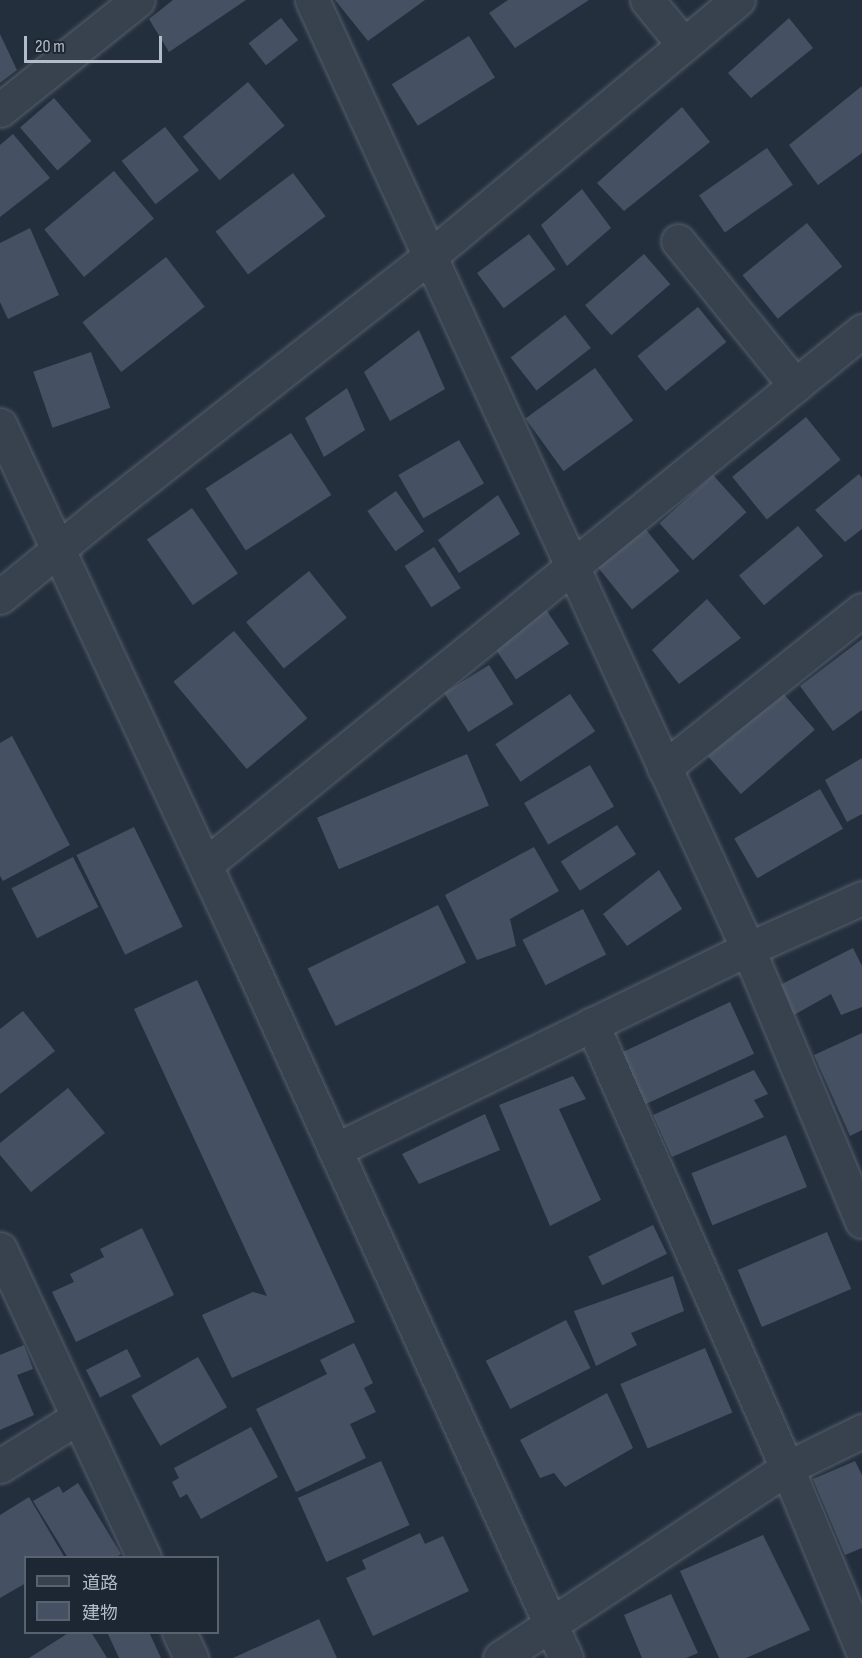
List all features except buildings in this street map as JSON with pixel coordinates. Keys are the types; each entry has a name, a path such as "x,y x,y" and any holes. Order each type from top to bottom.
{"street":[{"path":"0,110 138,0"},
{"path":"312,0 748,949 862,1221"},
{"path":"647,0 684,45"},
{"path":"0,597 429,257 738,0"},
{"path":"678,241 795,385"},
{"path":"205,865 571,565 862,331"},
{"path":"0,425 336,1150 566,1658"},
{"path":"664,768 862,610"},
{"path":"336,1150 748,949 862,898"},
{"path":"592,1024 787,1468 862,1649"},
{"path":"0,1249 144,1556"},
{"path":"0,1466 78,1417"},
{"path":"501,1658 787,1468 862,1431"},
{"path":"180,1634 191,1658"}]}
